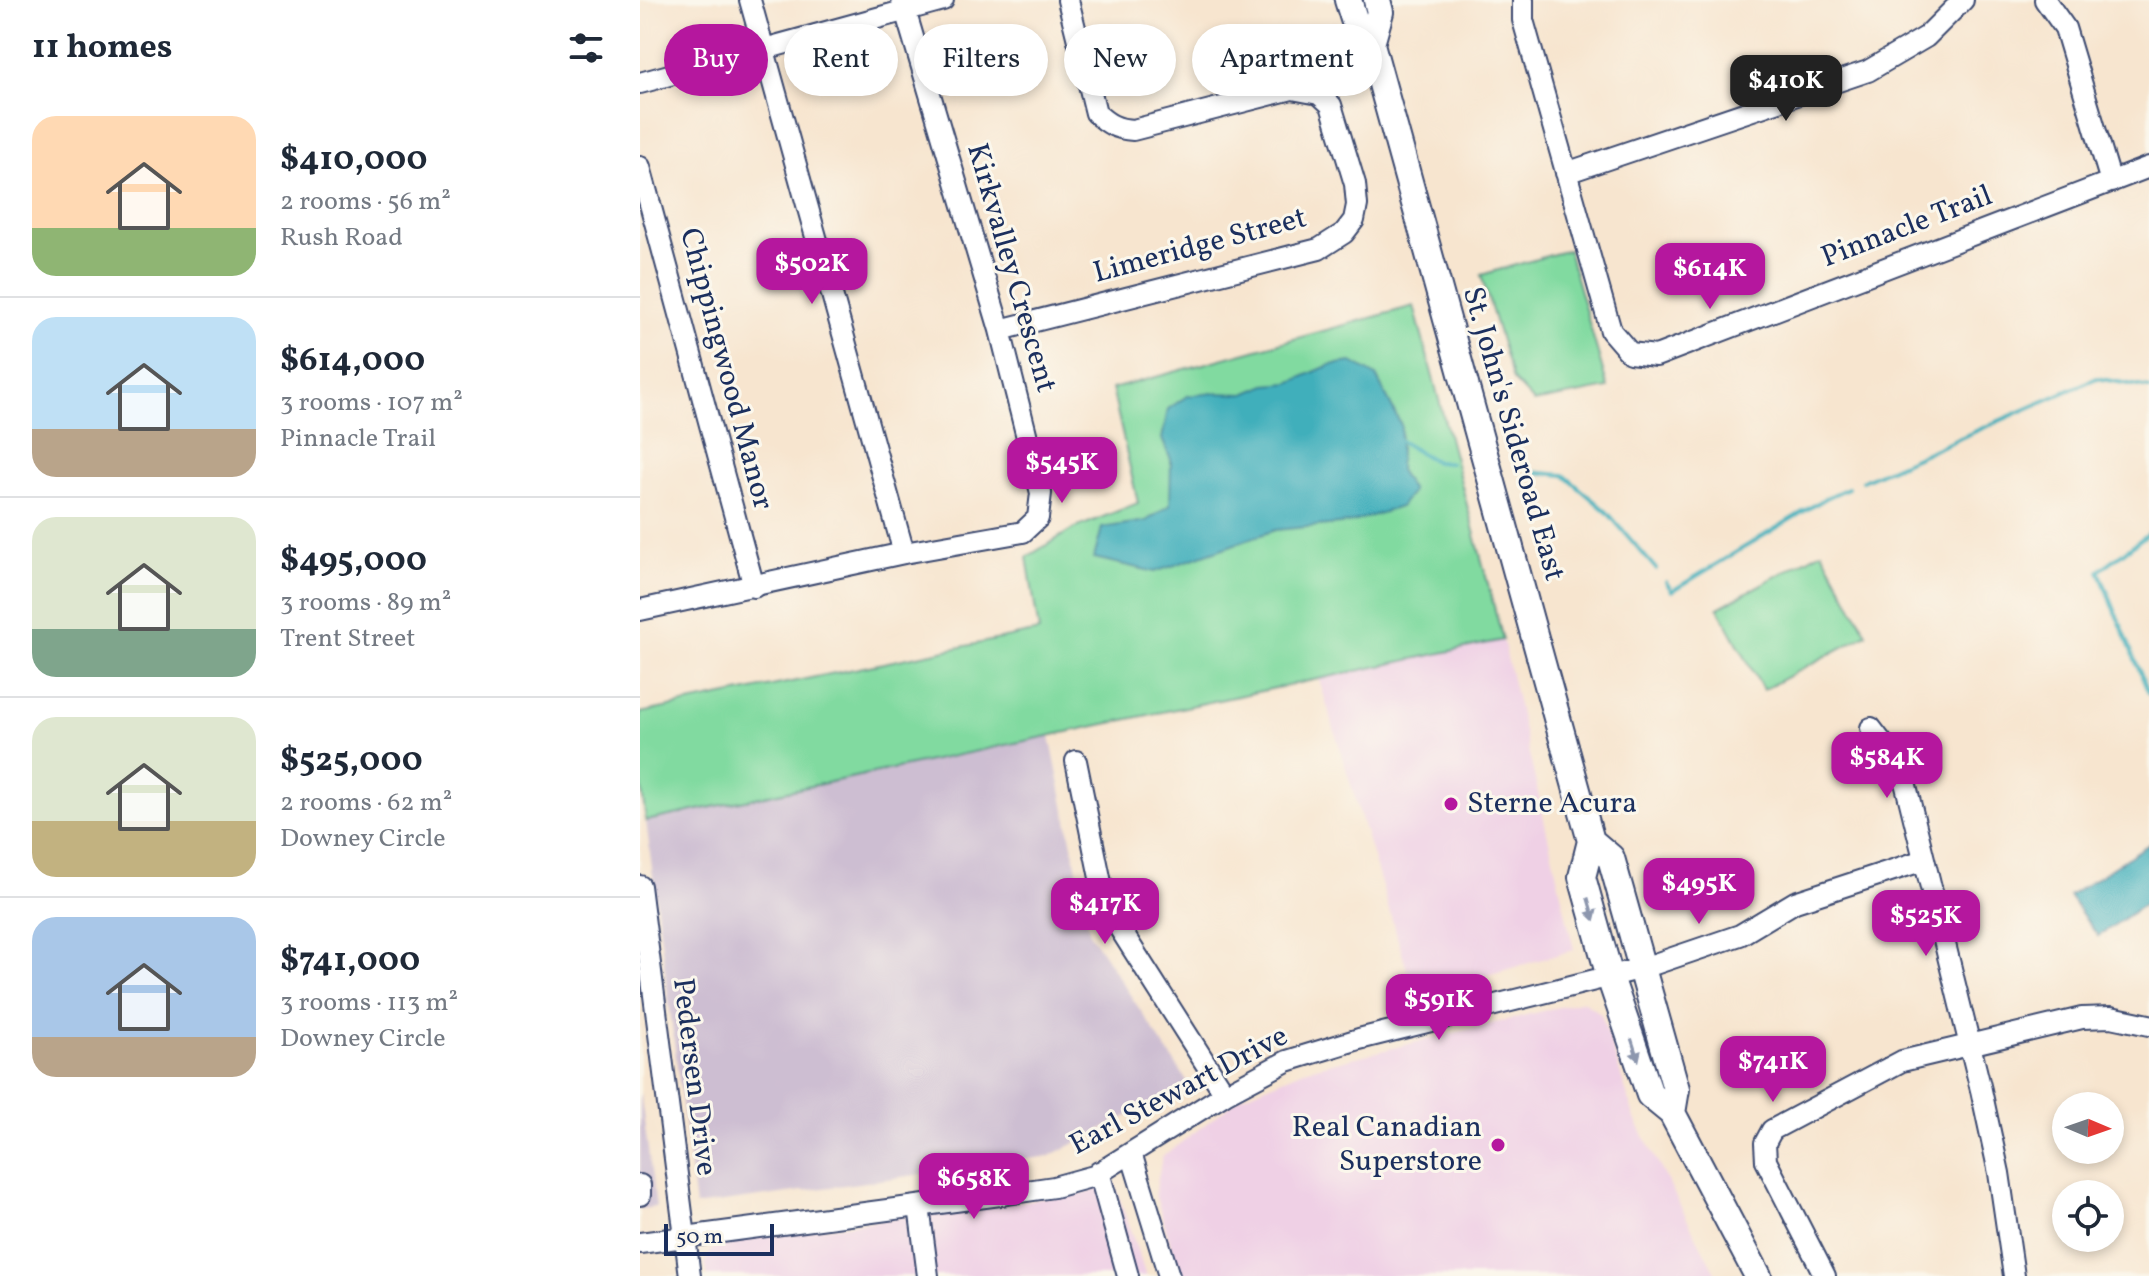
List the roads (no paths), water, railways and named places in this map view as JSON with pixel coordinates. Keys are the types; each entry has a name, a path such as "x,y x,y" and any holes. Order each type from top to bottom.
{"main road":[{"name":"St. John's Sideroad East","path":"1348,0 1357,24"},
{"name":"St. John's Sideroad East","path":"1377,0 1380,12 1377,24"},
{"name":"St. John's Sideroad East","path":"1382,84 1591,841 1582,877 1610,977 1650,1095 1672,1113 1758,1276"},
{"name":"St. John's Sideroad East","path":"1591,841 1611,858 1676,1089 1672,1113"}],"street":[{"path":"750,0 756,24"},
{"path":"768,47 904,5 943,0"},
{"name":"Limeridge Street","path":"1000,330 1319,249 1344,233 1354,220 1357,205 1355,184 1331,105 1319,94 1292,89 1133,130 1118,129 1096,113 1068,0"},
{"name":"Pinnacle Trail","path":"1523,0 1523,20 1611,331 1630,353 1656,356 2149,167"},
{"path":"1566,173 1868,71 1926,37 1963,0"},
{"path":"2045,0 2065,28 2111,182"},
{"name":"Kirkvalley Crescent","path":"640,610 904,553 1023,532 1038,518 1041,493 1000,330 904,5"},
{"path":"768,67 904,553"},
{"path":"640,83 664,76"},
{"name":"Chippingwood Manor","path":"640,167 754,587"},
{"path":"1871,728 1898,763 1924,860 1999,1173 2014,1276"},
{"path":"1076,761 1106,907 1225,1094"},
{"name":"Earl Stewart Drive","path":"640,1243 1054,1187 1099,1172 1225,1094 1287,1061 1359,1039 1643,968 1740,935 1795,902 1924,860"},
{"name":"Pedersen Drive","path":"640,886 646,984 690,1276"},
{"path":"1825,1276 1766,1161 1765,1143 1772,1130 1902,1061 2082,1018 2111,1017 2149,1025"},
{"path":"1131,1153 1169,1276"},
{"path":"1099,1172 1128,1276"},
{"path":"640,1185 640,1195"},
{"path":"919,1206 928,1276"}],"water":[{"path":"1352,362 1376,376 1401,425 1399,470 1412,491 1400,507 1350,523 1275,530 1155,572 1094,558 1102,528 1146,521 1170,505 1171,460 1162,439 1168,409 1187,396 1245,394 1266,385 1289,383 1330,365"},
{"path":"2149,844 2149,901 2098,936 2069,896"}],"waterway":[{"path":"1862,481 2097,378 2149,388"},
{"path":"1400,441 1436,462 1450,463"},
{"path":"1531,472 1564,475 1607,512 1656,569"},
{"path":"1666,582 1672,591 1826,498 1848,488"},
{"path":"2149,533 2099,571 2149,694"}],"place":[{"name":"Sterne Acura","path":"1451,804"},
{"name":"Real Canadian Superstore","path":"1498,1145"}]}
